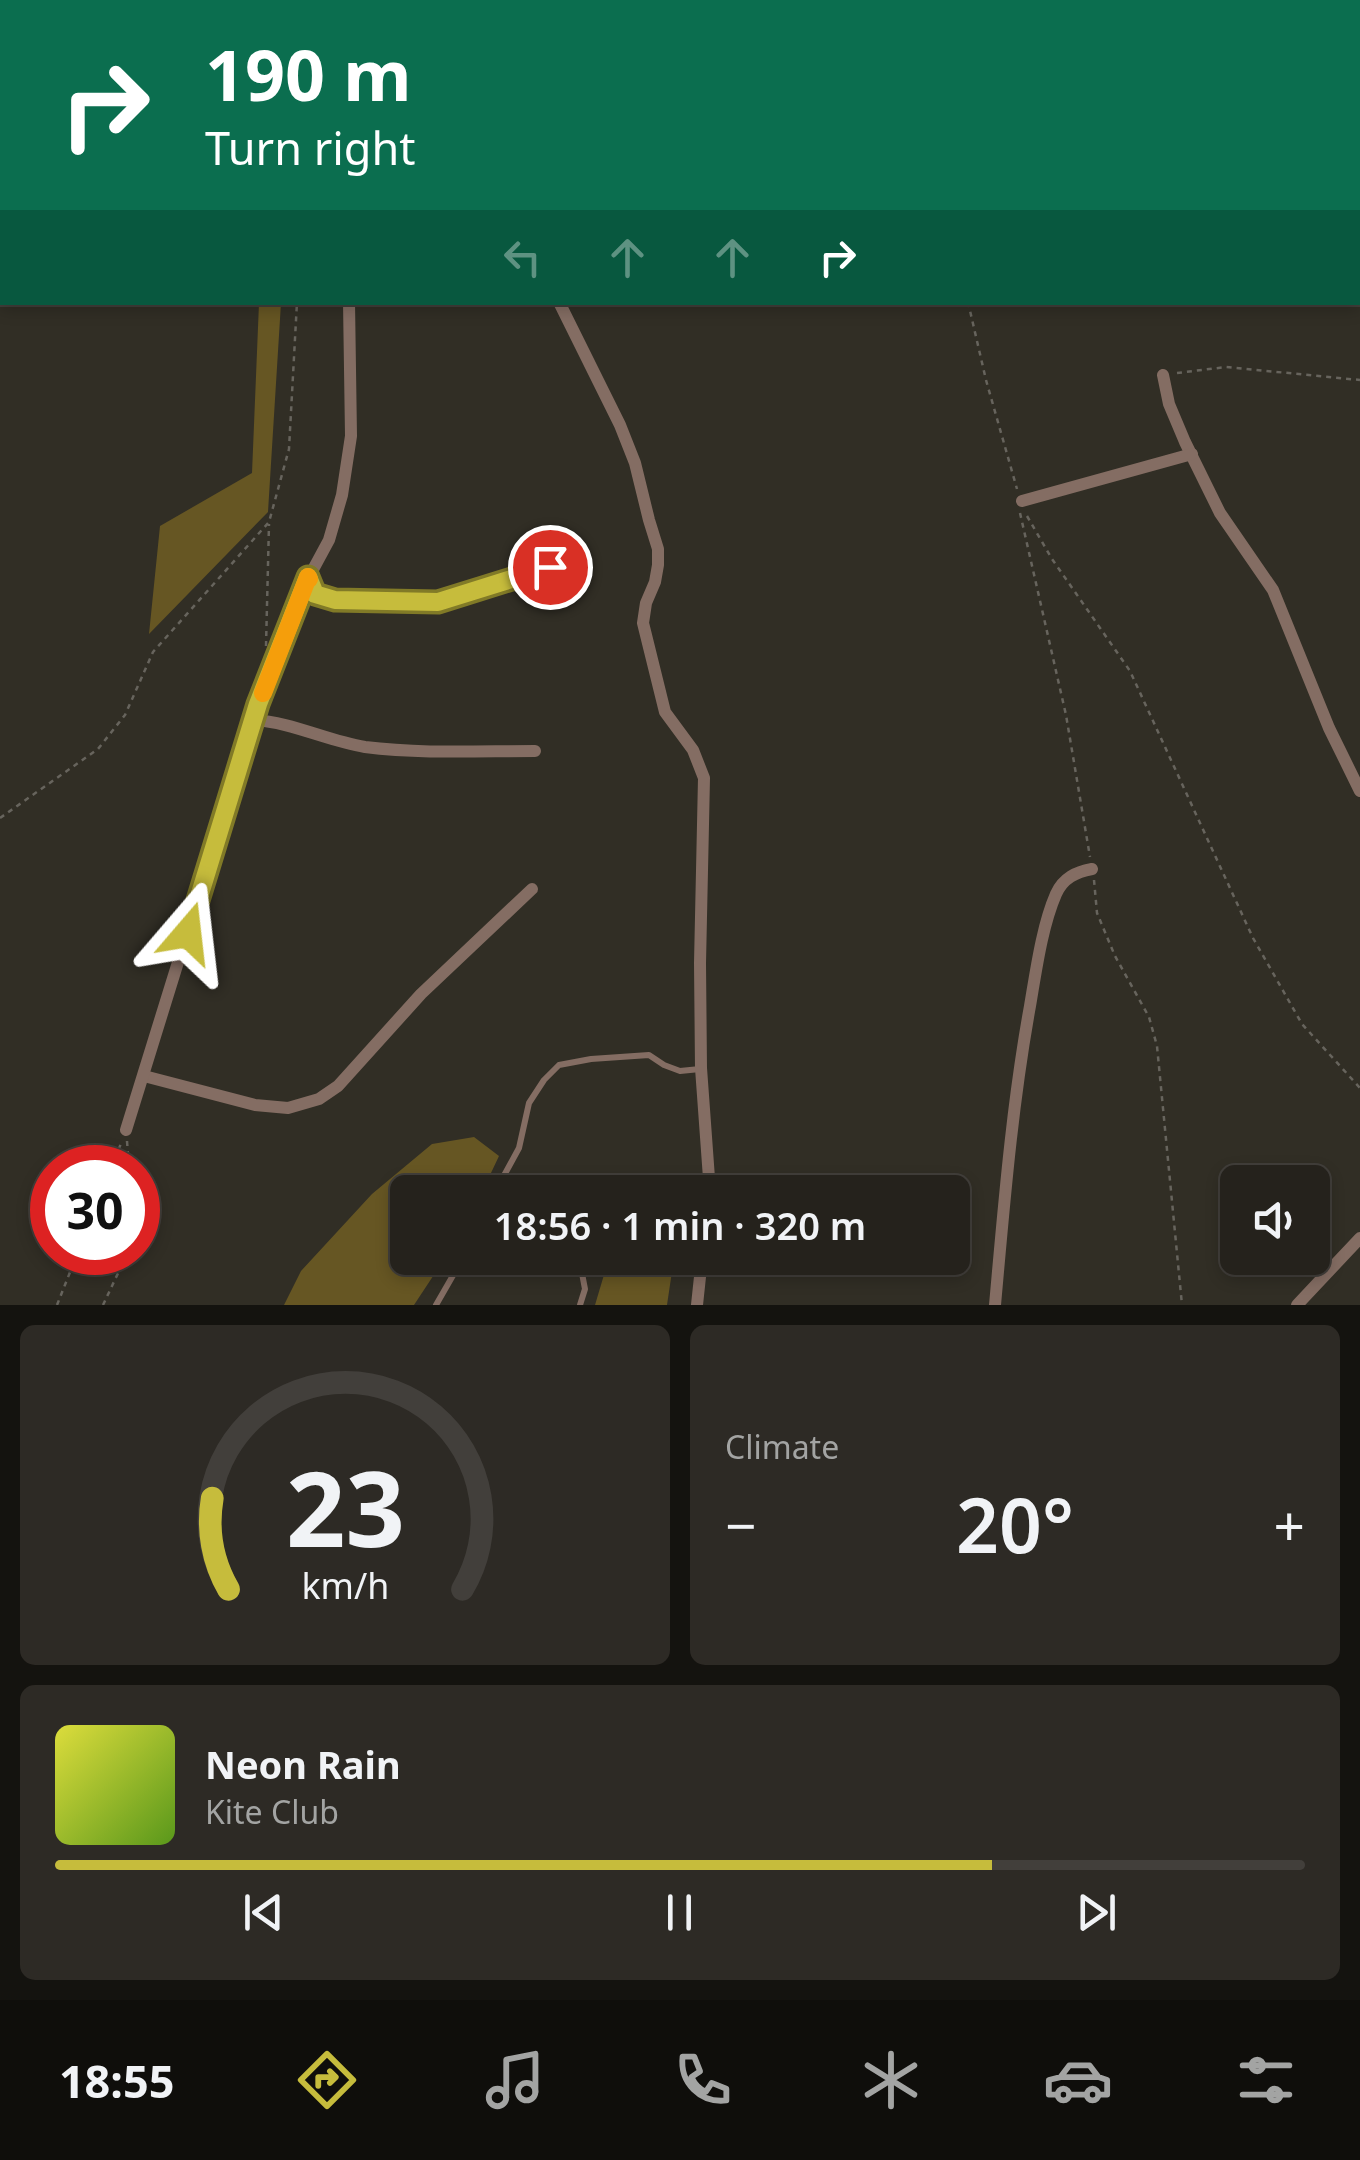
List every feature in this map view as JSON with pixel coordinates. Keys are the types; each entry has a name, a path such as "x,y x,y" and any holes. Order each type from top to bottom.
{"street":[{"path":"126,1130 253,720 308,577 329,540 342,494 351,436 349,305"},
{"path":"560,305 635,463 658,549 655,582 643,623 665,712 693,750 704,778 700,963 709,1175"},
{"path":"1163,375 1169,404 1192,454 1220,513 1273,590 1328,728 1360,791"},
{"path":"1019,503 1192,454"},
{"path":"308,577 315,594 335,600 438,602 550,567"},
{"path":"253,720 277,721 362,746 416,751 534,751"},
{"path":"995,1305 1022,1052 1039,953 1056,892 1076,872 1092,869"},
{"path":"144,1076 255,1105 288,1108 319,1099 338,1086 420,994 532,889"},
{"path":"1296,1305 1360,1238"},
{"path":"697,1305 700,1275"}],"lane":[{"path":"504,1175 518,1148 529,1103 560,1065 649,1055 680,1071 702,1068"},
{"path":"436,1305 453,1275"},
{"path":"580,1305 585,1289 582,1275"}],"path":[{"path":"266,652 269,522 289,448 298,305"},
{"path":"969,305 1015,482 1066,715 1098,913 1114,956 1149,1018 1156,1046 1182,1305"},
{"path":"1163,375 1226,368 1360,380"},
{"path":"1019,503 1052,559 1130,671 1253,938 1302,1024 1360,1088"},
{"path":"0,818 98,749 125,715 152,652 269,522"},
{"path":"120,1145 126,1130"},
{"path":"126,1130 127,1145"},
{"path":"57,1305 69,1275"},
{"path":"104,1305 118,1275"}],"shaded area":[{"path":"259,305 281,305 268,512 149,634 160,526 252,473"},
{"path":"474,1137 499,1156 490,1175 395,1175 432,1144"},
{"path":"390,1179 390,1275 434,1275 414,1305 284,1305 301,1271"},
{"path":"604,1275 671,1275 667,1305 595,1305"}],"slow traffic":[{"path":"263,693 309,579"}],"route":[{"path":"188,933 258,704 308,577 315,594 335,600 438,602 550,567"}]}
